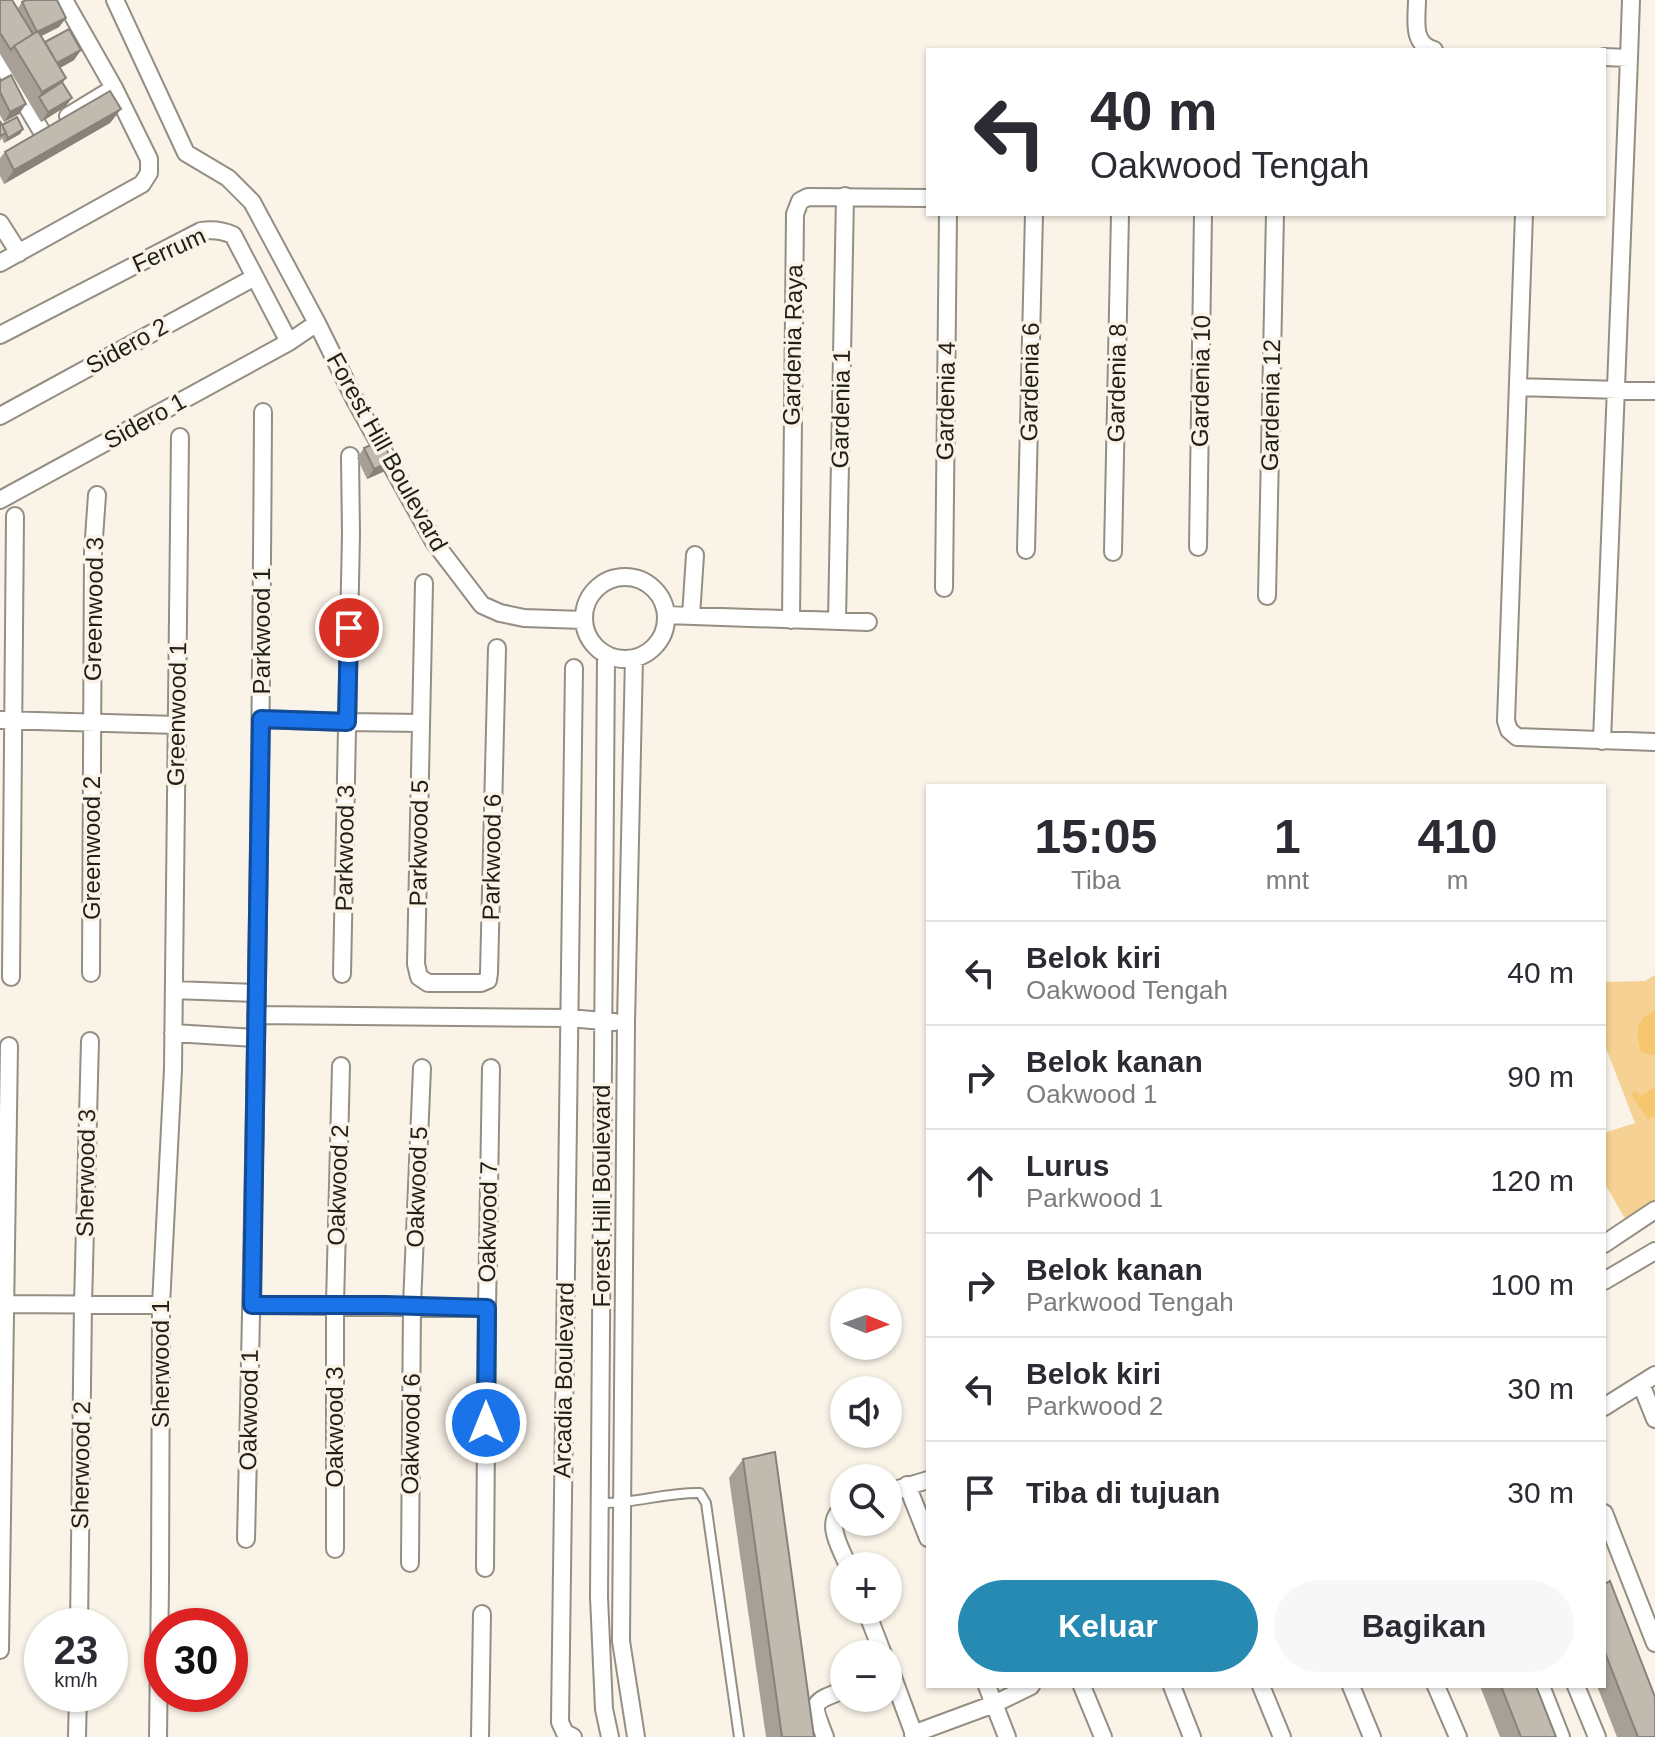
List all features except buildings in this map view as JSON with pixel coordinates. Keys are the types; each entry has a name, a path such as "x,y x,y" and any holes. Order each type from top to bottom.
{"street":[{"path":"0,263 142,184 149,173 149,159 114,88 64,0"},
{"name":"Forest Hill Boulevard","path":"115,0 186,153 228,178 252,202 356,402 434,542 482,605 524,618 583,620"},
{"path":"1417,0 1416,35 1426,48"},
{"path":"1602,741 1631,0"},
{"path":"1606,57 1629,58"},
{"path":"0,61 35,136 114,88"},
{"name":"Gardenia 1","path":"837,621 845,196"},
{"name":"Gardenia Raya","path":"791,620 795,214 800,201 808,197 926,198"},
{"name":"Gardenia 4","path":"944,588 948,216"},
{"name":"Gardenia 6","path":"1026,550 1034,216"},
{"name":"Gardenia 8","path":"1113,552 1120,216"},
{"name":"Gardenia 10","path":"1198,547 1203,216"},
{"name":"Gardenia 12","path":"1267,596 1275,216"},
{"path":"1524,216 1506,721 1509,730 1517,737 1655,742"},
{"path":"0,223 19,253"},
{"name":"Ferrum","path":"0,335 201,231 212,229 233,235 289,342"},
{"name":"Sidero 2","path":"0,416 255,277"},
{"name":"Sidero 1","path":"0,500 289,342 317,323"},
{"path":"1518,387 1655,391"},
{"name":"Parkwood 1","path":"256,993 263,412"},
{"name":"Greenwood 1","path":"174,990 180,437"},
{"name":"Parkwood 3","path":"342,974 350,456"},
{"name":"Greenwood 3","path":"93,723 93,552 97,495"},
{"path":"11,977 7,720 15,516"},
{"path":"691,616 695,555"},
{"path":"630,576 655,589 663,601 666,615 664,630 647,653 620,659 606,655 594,646 586,634 583,620 591,593 615,577 630,576"},
{"name":"Parkwood 5","path":"416,964 424,583"},
{"path":"666,615 868,622"},
{"name":"Parkwood 6","path":"416,964 419,977 428,983 481,983 488,980 497,648"},
{"name":"Forest Hill Boulevard","path":"606,655 600,1611 604,1709 610,1737"},
{"name":"Forest Hill Boulevard","path":"634,658 626,1022 621,1641 636,1737"},
{"name":"Arcadia Boulevard","path":"573,1737 565,1733 560,1722 574,668"},
{"path":"261,719 421,723"},
{"path":"7,720 177,725"},
{"name":"Greenwood 2","path":"91,973 93,723"},
{"path":"174,990 256,993"},
{"name":"Sherwood 1","path":"158,1737 161,1305 174,990"},
{"name":"Oakwood 1","path":"246,1539 256,993"},
{"path":"256,1015 569,1018 626,1022"},
{"path":"173,1033 255,1038"},
{"name":"Sherwood 3","path":"83,1304 90,1041"},
{"path":"0,1650 9,1046"},
{"name":"Oakwood 2","path":"335,1304 341,1066"},
{"name":"Oakwood 5","path":"412,1305 422,1068"},
{"name":"Oakwood 7","path":"485,1568 491,1068"},
{"path":"1606,1243 1655,1210"},
{"path":"1606,1280 1655,1251"},
{"path":"3,1304 161,1305"},
{"name":"Sherwood 2","path":"79,1608 83,1304"},
{"name":"Oakwood 3","path":"335,1304 335,1549"},
{"path":"252,1305 487,1308"},
{"name":"Oakwood 6","path":"410,1563 412,1305"},
{"path":"1606,1406 1648,1379 1655,1419"},
{"path":"902,1487 926,1480"},
{"path":"907,1485 926,1533"},
{"path":"1606,1518 1655,1643"},
{"path":"480,1737 482,1614"},
{"path":"988,1688 1007,1737"},
{"path":"902,1704 914,1735 1027,1688"},
{"path":"1083,1688 1103,1737"},
{"path":"1173,1688 1192,1737"},
{"path":"1262,1688 1282,1737"},
{"path":"1352,1688 1372,1737"},
{"path":"1437,1688 1458,1737"},
{"path":"1542,1688 1561,1737"},
{"path":"1577,1688 1597,1737"},
{"path":"825,1737 816,1706 820,1699 830,1695"},
{"path":"77,1737 78,1712"}],"lane":[{"path":"600,1503 622,1504 688,1493 700,1493 706,1503 739,1737"}],"shaded area":[{"path":"1655,975 1655,1204 1627,1222 1606,1185 1606,1132 1635,1123 1606,1048 1606,982 1645,981"},
{"path":"1655,1011 1655,1054 1650,1055 1641,1052 1638,1027 1648,1014"},
{"path":"1655,1087 1655,1116 1648,1120 1631,1094 1636,1091 1640,1096"}],"route":[{"path":"349,628 347,722 261,719 252,1305 487,1308 486,1423"}]}
